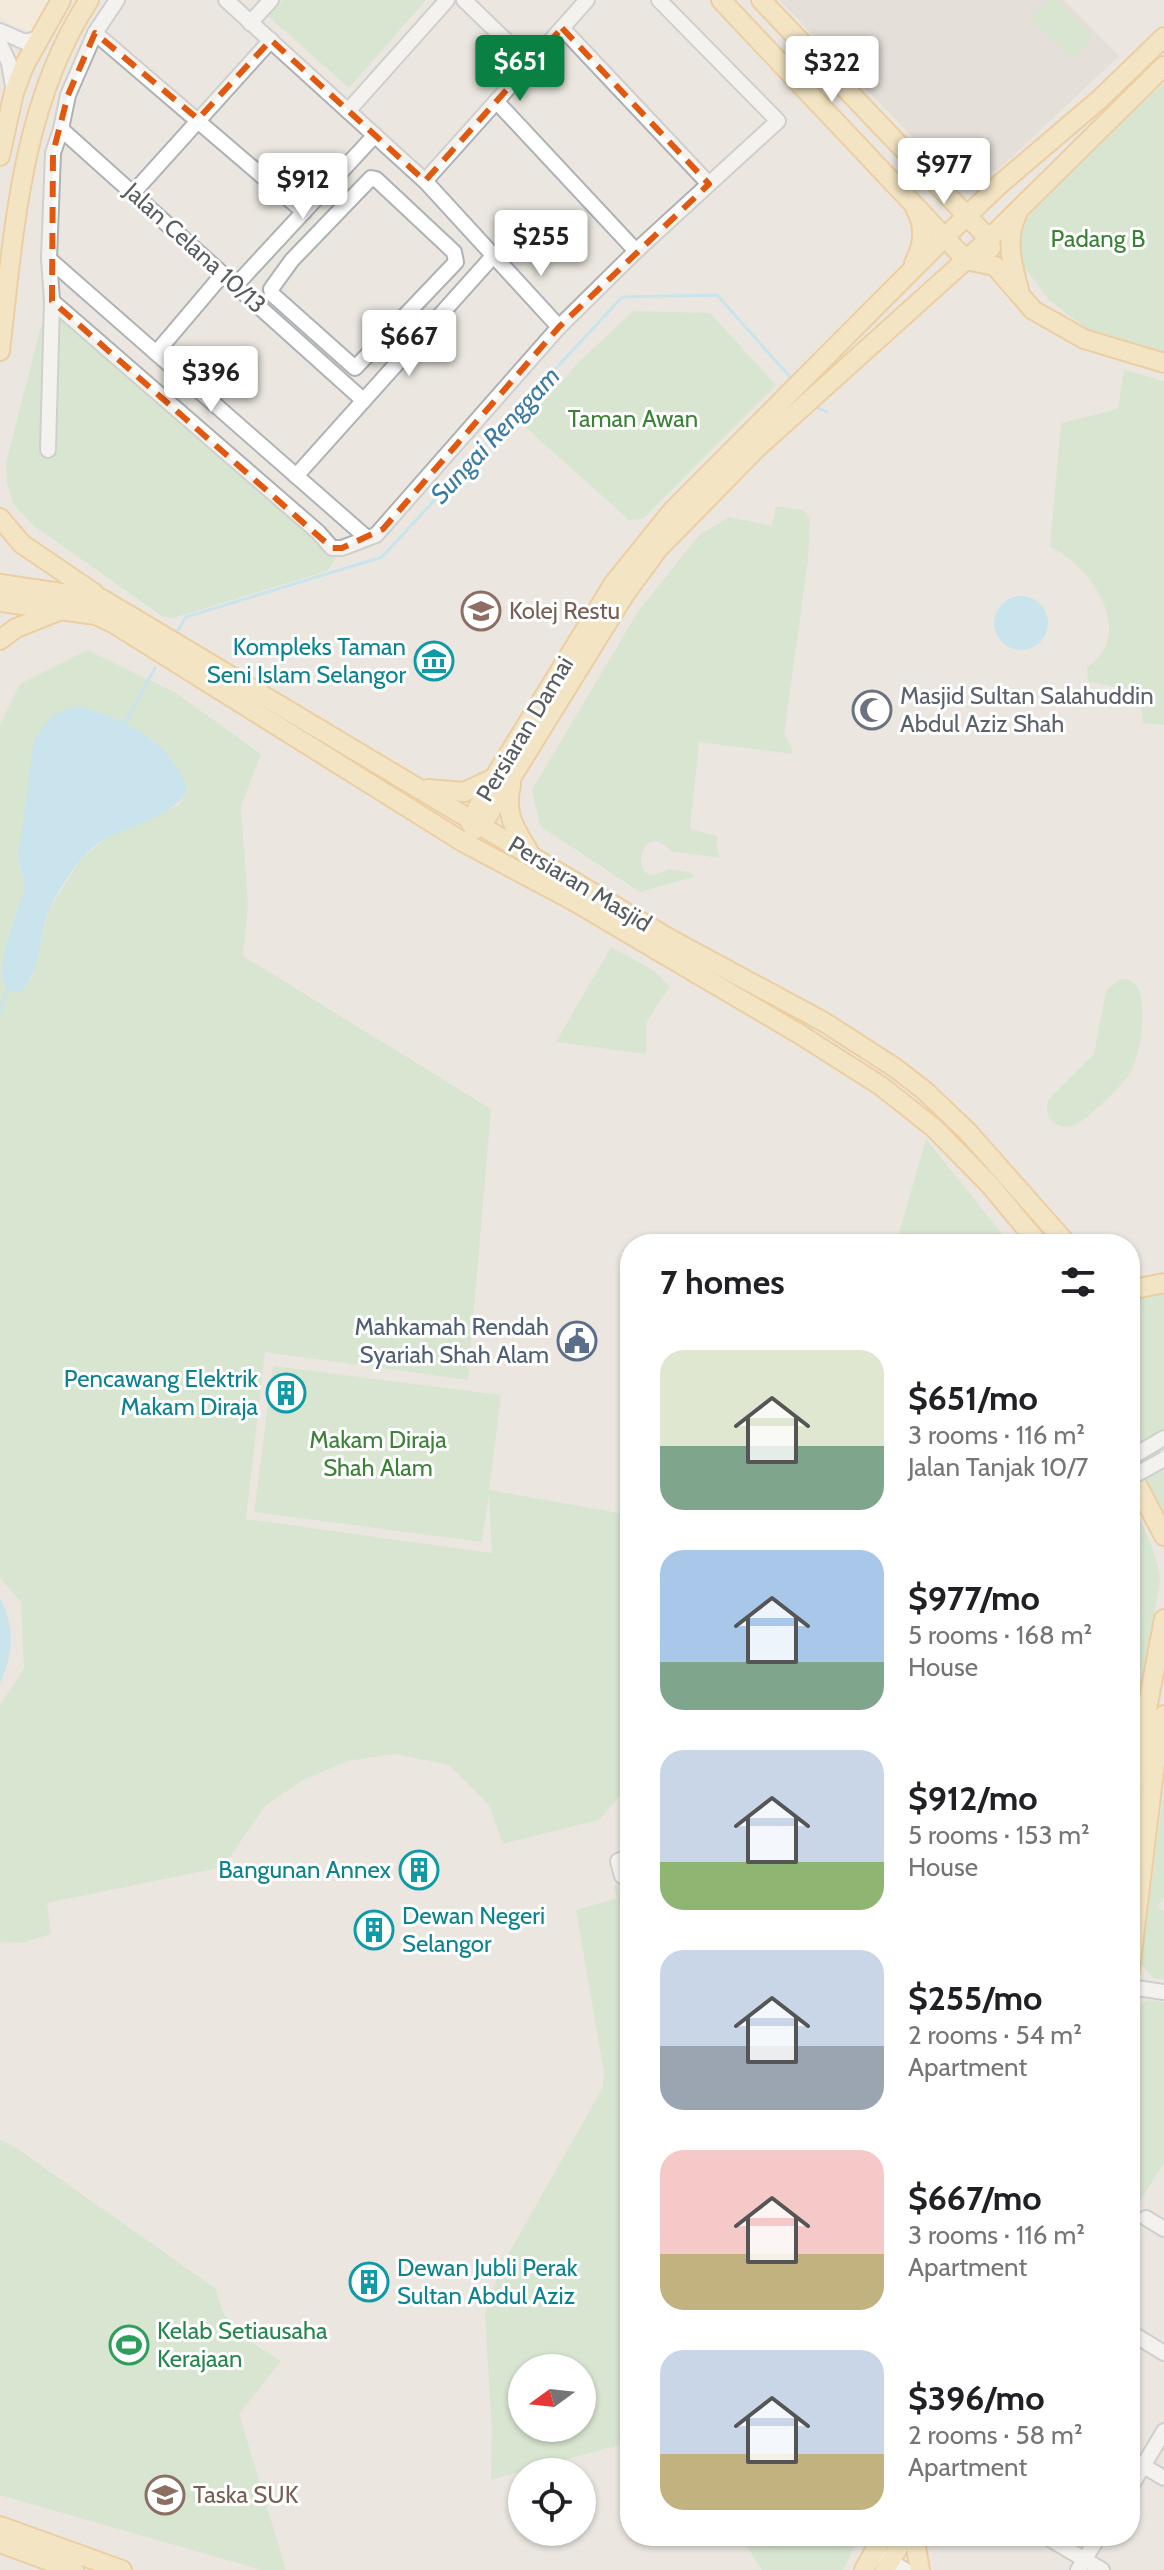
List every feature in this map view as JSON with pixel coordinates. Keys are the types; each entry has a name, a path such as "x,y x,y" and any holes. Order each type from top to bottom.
{"main road":[{"path":"0,156 14,92 25,64 61,0"},
{"path":"0,351 21,187 40,101 89,0"},
{"path":"721,0 966,260 995,266"},
{"path":"761,0 989,239 995,266 1033,310 1084,339 1164,363"},
{"name":"Persiaran Damai","path":"475,823 487,817 513,776 673,510 945,237 999,185 1100,99 1164,37"},
{"name":"Persiaran Damai","path":"475,823 476,811 494,778 614,583 758,447 989,239 1164,66"},
{"path":"933,180 955,195 965,197 984,194 999,185"},
{"path":"906,276 921,250 923,240 919,216 912,203"},
{"path":"1019,210 1013,222 1010,257 1020,293"},
{"path":"933,289 954,279 976,274 986,275 1020,293"},
{"path":"0,518 22,544 102,599"},
{"name":"Persiaran Masjid","path":"0,584 102,599 421,787 475,823 529,852 670,939 824,1022 925,1091 968,1132 1058,1234"},
{"name":"Persiaran Masjid","path":"0,602 96,615 113,623 463,842 572,900 801,1035 881,1086 934,1128 990,1185 1031,1234"},
{"path":"0,640 16,628 62,610"},
{"path":"513,776 508,798 509,818 529,852"},
{"path":"421,787 464,792 494,778"},
{"path":"402,802 459,826 475,823 475,835 479,841 572,900"},
{"path":"1140,1288 1164,1283"},
{"path":"1140,1490 1164,1536"},
{"path":"1140,1746 1164,1619"},
{"path":"1140,1887 1155,1762 1164,1715"},
{"path":"0,2526 122,2570"},
{"path":"0,2543 74,2570"},
{"path":"916,2546 920,2570"},
{"path":"864,2570 888,2558"}],"street":[{"path":"48,450 53,153 68,95 95,33 117,0"},
{"path":"226,0 425,181 559,327"},
{"path":"250,23 271,0"},
{"path":"348,111 447,0"},
{"path":"464,0 529,63"},
{"path":"425,181 587,0"},
{"path":"52,301 318,532 332,548 342,548 367,538 383,529 559,327 636,251 778,121 659,0"},
{"path":"562,28 709,184"},
{"path":"0,31 25,42 40,38"},
{"path":"95,33 304,212"},
{"path":"133,193 271,40"},
{"path":"0,44 9,63 14,92"},
{"path":"496,101 636,251"},
{"name":"Jalan Celana 10/13","path":"61,129 363,400"},
{"path":"236,285 375,135"},
{"path":"376,179 454,252 456,262 359,367 353,367 272,294 273,283 341,209 366,181 376,179"},
{"path":"323,192 341,209"},
{"path":"275,243 292,260"},
{"path":"296,476 494,255"},
{"path":"49,259 367,538"},
{"path":"156,353 223,274"},
{"path":"427,295 444,310"},
{"path":"394,330 412,346"},
{"path":"1140,1452 1164,1438"},
{"path":"1140,1472 1164,1459"},
{"path":"1140,1988 1164,1992"},
{"path":"1146,2218 1164,2229"},
{"path":"1140,2338 1164,2353"},
{"path":"1140,2472 1164,2431"},
{"path":"1140,2464 1164,2478"},
{"path":"1057,2546 1081,2565 1102,2570"},
{"path":"1081,2565 1093,2546"}],"highlighted area":[{"path":"562,28 709,184 559,327 383,529 342,548 332,548 52,301 53,153 68,95 95,33 198,119 271,40 425,181"}],"shaded area":[{"path":"0,0 54,0 36,33 0,17"},
{"path":"779,0 1064,0 1119,56 998,170 946,171"}],"green space":[{"path":"282,0 426,0 349,88 268,16"},
{"path":"1048,0 1057,0 1093,37 1073,58 1030,19"},
{"name":"Padang B","path":"1164,83 1164,352 1088,330 1049,300 1018,259 1015,223"},
{"name":"Taman Awan","path":"633,311 710,313 776,385 643,519 629,520 523,425 579,362"},
{"path":"55,318 72,320 332,538 336,558 327,571 173,618 163,617 33,525 14,505 7,483 6,463 41,326"},
{"path":"1124,370 1164,381 1164,725 1142,723 1142,712 1134,696 1088,681 1087,667 1102,653 1108,637 1108,619 1103,601 1080,568 1050,547 1061,423 1118,409"},
{"path":"776,506 804,510 810,519 808,560 784,735 793,754 699,742 690,829 718,836 716,846 720,858 671,851 660,842 651,842 644,847 641,856 646,873 655,875 668,869 690,872 694,877 640,892 540,826 532,790 637,613 699,535 729,517 772,526"},
{"name":"Makam Diraja Shah Alam","path":"87,650 176,693 261,754 241,806 248,904 243,956 491,1109 468,1380 265,1352 246,1519 492,1553 489,1494 482,1542 254,1512 273,1366 501,1395 489,1490 620,1513 620,1796 599,1820 503,1844 489,1805 449,1765 395,1754 348,1761 303,1780 265,1806 223,1867 47,1903 51,1934 22,1943 0,1942 0,1705 24,1669 21,1602 0,1578 0,725 20,684","holes":["74,706 109,716 158,745 181,774 187,791 179,805 109,836 82,857 48,911 31,981 7,941 25,886 18,858 26,817"]},
{"path":"611,947 651,969 670,986 646,1023 646,1054 556,1042"},
{"path":"1120,979 1134,983 1141,997 1141,1038 1136,1059 1118,1088 1085,1119 1070,1127 1058,1125 1048,1116 1048,1100 1094,1054 1106,991"},
{"path":"926,1139 1002,1234 899,1234"},
{"path":"1164,1293 1164,1528 1140,1483 1140,1296"},
{"path":"1140,1520 1153,1549 1160,1580 1140,1703"},
{"path":"1164,1788 1164,1897 1158,1907 1164,1911 1164,1979 1153,1978 1141,1964"},
{"path":"620,1884 620,2445 571,2458 508,2458 508,2475 491,2480 492,2430 485,2314 500,2269 603,2087 604,2072 576,1910 617,1898 614,1886"},
{"path":"1148,2000 1164,2002 1164,2162 1140,2202 1140,2005"},
{"name":"Kelab Setiausaha Kerajaan","path":"0,2140 15,2147 216,2289 232,2325 281,2361 239,2414 286,2570 262,2570 0,2495"},
{"path":"746,2546 855,2546 843,2570 762,2570"}],"water":[{"path":"1021,596 1040,604 1048,623 1040,642 1021,650 1002,642 994,623 1002,604"},
{"path":"74,706 109,716 158,745 181,774 187,791 166,812 106,839 81,859 48,912 36,964 27,983 21,992 7,990 1,973 7,941 25,886 18,858 34,740 51,717"},
{"path":"0,1598 9,1620 11,1641 0,1684"}],"waterway":[{"name":"Sungai Renggam","path":"175,635 186,617 382,557 622,297 717,295 790,377"},
{"name":"Sungai Renggam","path":"816,407 827,412"},
{"name":"Sungai Renggam","path":"124,725 155,668"},
{"name":"Sungai Renggam","path":"0,1012 7,989"}],"place":[{"name":"Kolej Restu","path":"481,611"},
{"name":"Kompleks Taman Seni Islam Selangor","path":"434,661"},
{"name":"Masjid Sultan Salahuddin Abdul Aziz Shah","path":"872,710"},
{"name":"Mahkamah Rendah Syariah Shah Alam","path":"577,1341"},
{"name":"Pencawang Elektrik Makam Diraja","path":"286,1393"},
{"name":"Bangunan Annex","path":"419,1870"},
{"name":"Dewan Negeri Selangor","path":"374,1930"},
{"name":"Dewan Jubli Perak Sultan Abdul Aziz","path":"369,2282"},
{"name":"Kelab Setiausaha Kerajaan","path":"129,2345"},
{"name":"Taska SUK","path":"165,2495"}]}
